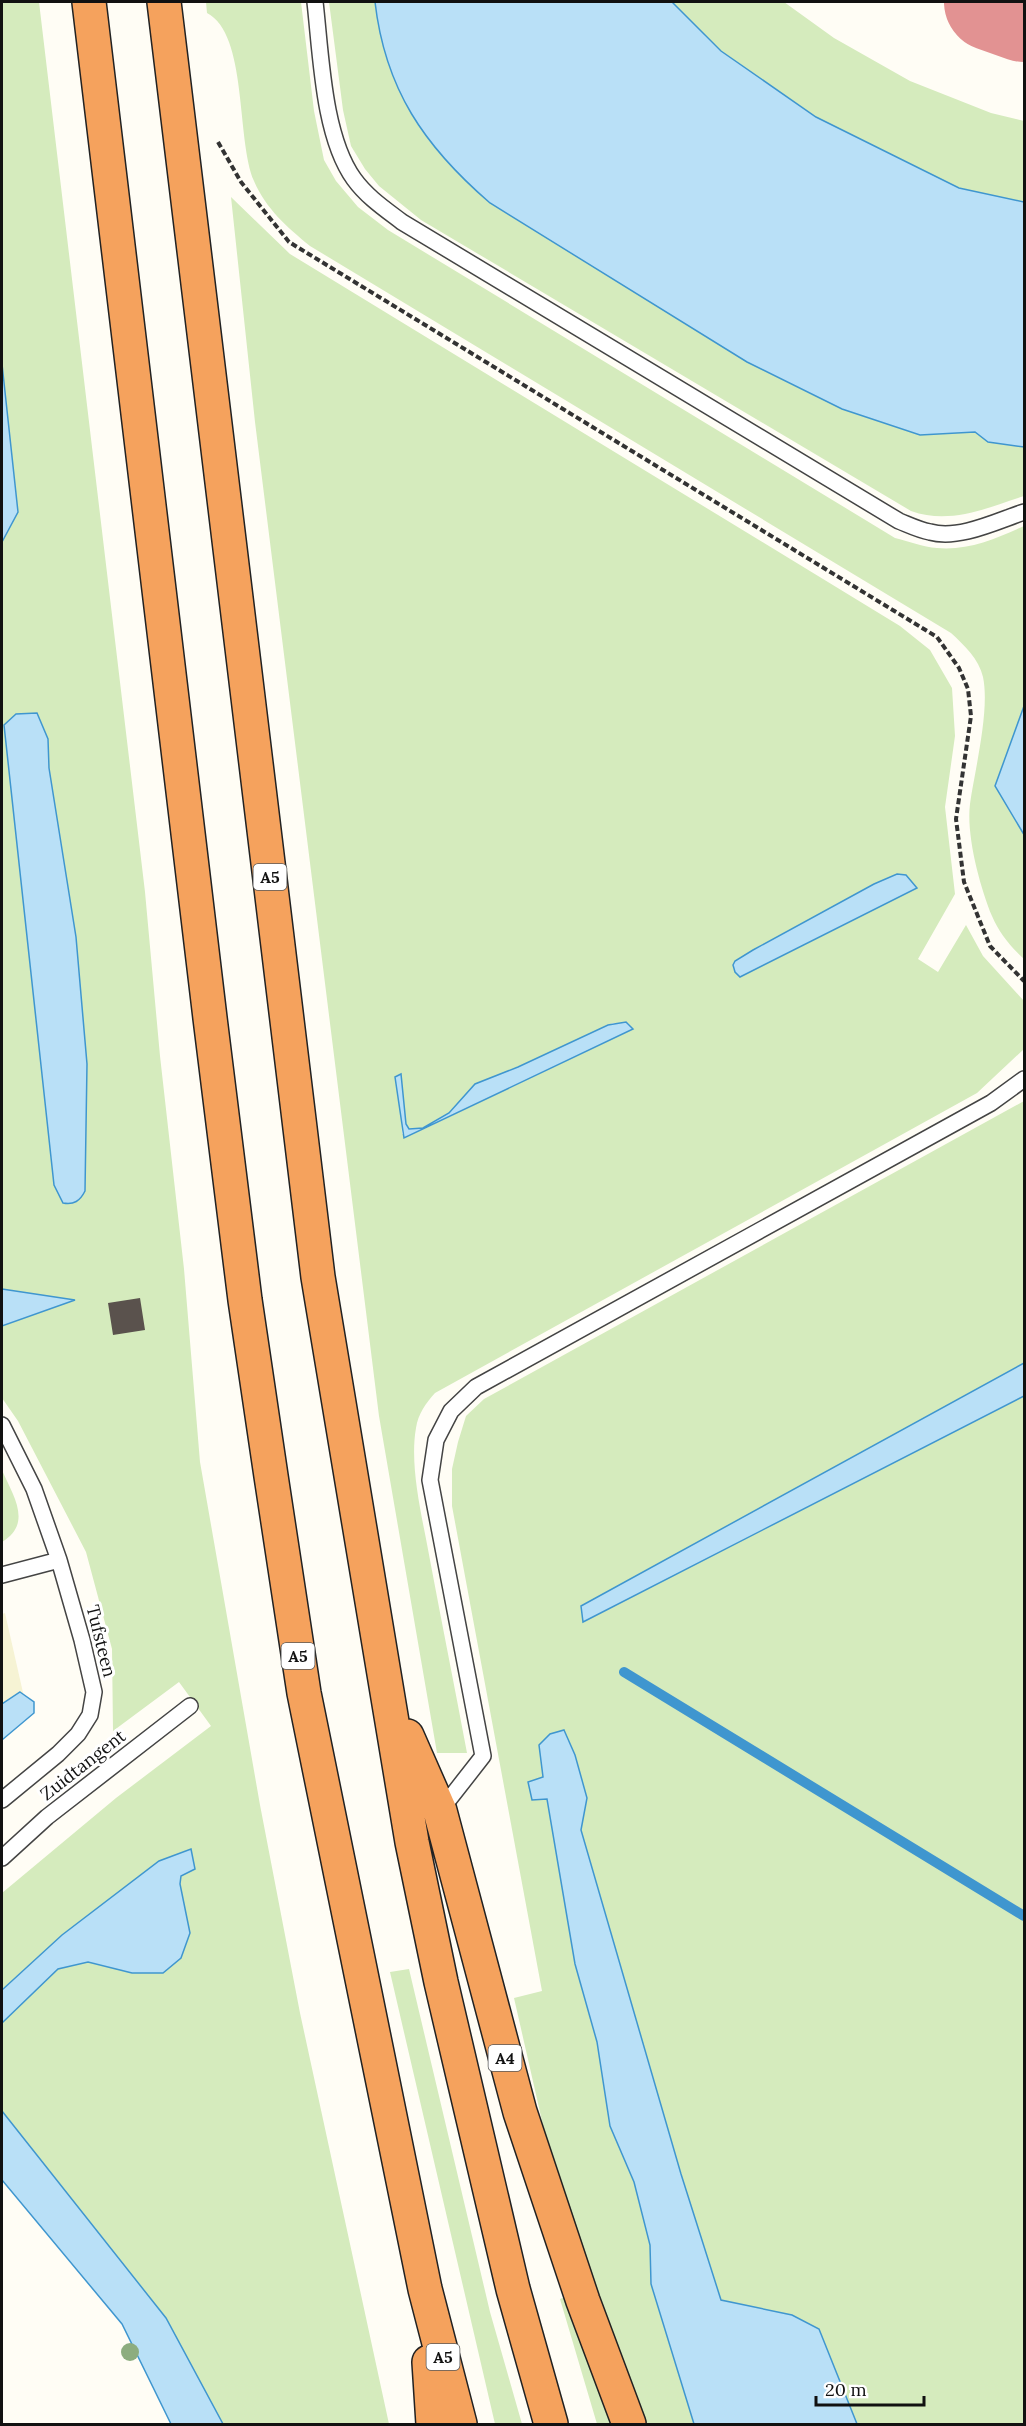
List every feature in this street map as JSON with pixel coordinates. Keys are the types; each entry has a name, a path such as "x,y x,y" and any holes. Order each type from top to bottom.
{"highway":[{"name":"A5","path":"89,2 245,1300 304,1692 425,2289 460,2424"},
{"name":"A5","path":"164,2 318,1277 412,1842 441,1982 513,2289 550,2424"},
{"name":"A4","path":"387,1690 440,1811 520,2112 583,2301 629,2424"},
{"name":"A5","path":"425,2289 433,2424"}],"lane":[{"path":"315,2 326,100 338,148 354,179 377,204 412,228 899,521 931,533 949,533 1024,512"},
{"path":"440,1811 483,1756 430,1480 436,1440 451,1411 476,1387 991,1103 1024,1079"},
{"name":"Tufsteen","path":"2,1425 34,1489 82,1640 94,1692 90,1715 78,1734 2,1800"},
{"path":"2,1575 58,1560"},
{"name":"Zuidtangent","path":"2,1858 47,1817 190,1706"}],"path":[{"path":"212,132 241,182 289,242 937,637 959,668 968,689 971,716 956,819 964,882 990,946 1024,981"}],"shaded area":[{"path":"5,1613 24,1697 20,1692 2,1704 2,1614"}],"green space":[{"path":"2,2 39,2 145,892 160,1056 184,1269 200,1462 260,1805 300,2013 389,2424 223,2424 166,2318 2,2111 2,2023 58,1969 88,1962 132,1973 190,1933 180,1884 181,1876 159,1861 62,1935 2,1990 2,1893 116,1798 211,1726 179,1682 113,1731 112,1649 86,1552 18,1421 2,1398 2,1326 74,1300 2,1289 2,542 18,512 2,364","holes":["36,713 48,739 49,768 54,1185 4,725 16,714"]},
{"path":"206,2 301,2 314,111 324,160 336,181 358,207 388,230 895,538 932,547 960,548 993,539 1024,526 1024,706 995,786 1024,832 1024,959 1014,950 995,922 987,904 975,861 969,817 981,740 985,690 978,664 961,642 951,633 301,239 271,209 254,181 248,163 239,90 229,42 220,25 207,13"},
{"path":"329,2 375,2 377,17 490,203 747,362 842,409 920,434 975,432 988,442 1024,447 1024,496 982,510 954,516 926,515 911,511 421,220 379,186 351,146 343,110"},
{"path":"672,2 784,2 834,38 910,81 991,113 1024,121 1024,202 959,188 816,117 721,51"},
{"path":"231,197 290,254 900,626 930,650 952,688 955,736 945,807 955,894 918,959 938,972 966,925 983,956 1024,1001 1024,1049 977,1093 435,1393 429,1401 417,1423 414,1460 421,1511 467,1753 437,1753 379,1416 255,422","holes":["897,874 906,875 917,888 740,977 735,971 733,967 735,961 753,950 874,884","613,1023 628,1023 633,1029 426,1128 402,1134 400,1075 406,1124 409,1129 423,1128 449,1113 475,1084 518,1067"]},
{"path":"1024,1101 1024,1363 581,1607 583,1622 1024,1396 1024,2424 857,2424 819,2329 792,2315 721,2300 681,2174 581,1830 587,1798 575,1755 564,1730 543,1777 528,1782 532,1800 547,1798 575,1963 597,2042 610,2126 634,2182 650,2245 651,2284 694,2424 645,2424 577,2235 545,2134 514,1998 542,1991 452,1506 452,1469 458,1442 466,1416 484,1399"},
{"path":"2,1470 15,1499 19,1518 11,1535 2,1542"},
{"path":"409,1969 490,2312 522,2424 495,2424 390,1972"},
{"path":"567,2296 616,2424 597,2424 560,2299"}],"water":[{"path":"375,2 672,2 721,51 816,117 959,188 1024,202 1024,447 988,442 975,432 920,435 842,409 747,362 490,203 446,160 412,114 398,89 388,62"},
{"path":"2,364 18,512 2,542"},
{"path":"1024,706 1024,832 1023,833 995,786"},
{"path":"37,713 48,739 49,768 76,937 87,1064 85,1191 79,1200 73,1203 63,1203 54,1185 4,725 16,714"},
{"path":"897,874 906,875 917,888 740,977 735,972 733,965 735,961 753,950 874,884"},
{"path":"626,1022 633,1029 404,1138 395,1077 401,1074 406,1124 409,1129 423,1128 449,1113 475,1084 518,1067 608,1025"},
{"path":"2,1289 75,1300 2,1326"},
{"path":"1024,1363 1024,1396 583,1622 581,1606"},
{"path":"20,1692 34,1702 34,1713 2,1740 2,1704"},
{"path":"564,1730 575,1755 587,1798 581,1830 681,2174 721,2300 792,2315 819,2329 857,2424 694,2424 651,2284 650,2245 634,2182 610,2126 597,2042 575,1964 547,1799 532,1800 528,1782 543,1777 539,1745 550,1734"},
{"path":"191,1849 195,1869 181,1876 180,1884 190,1933 181,1958 163,1973 132,1973 88,1962 58,1969 2,2023 2,1990 62,1935 159,1861"},
{"path":"2,2111 166,2318 223,2424 171,2424 122,2324 2,2180"}],"building":[{"path":"140,1298 145,1330 113,1335 108,1303"}],"waterway":[{"path":"624,1672 1024,1916"}],"taxiway":[{"path":"993,2 1024,13"}]}
